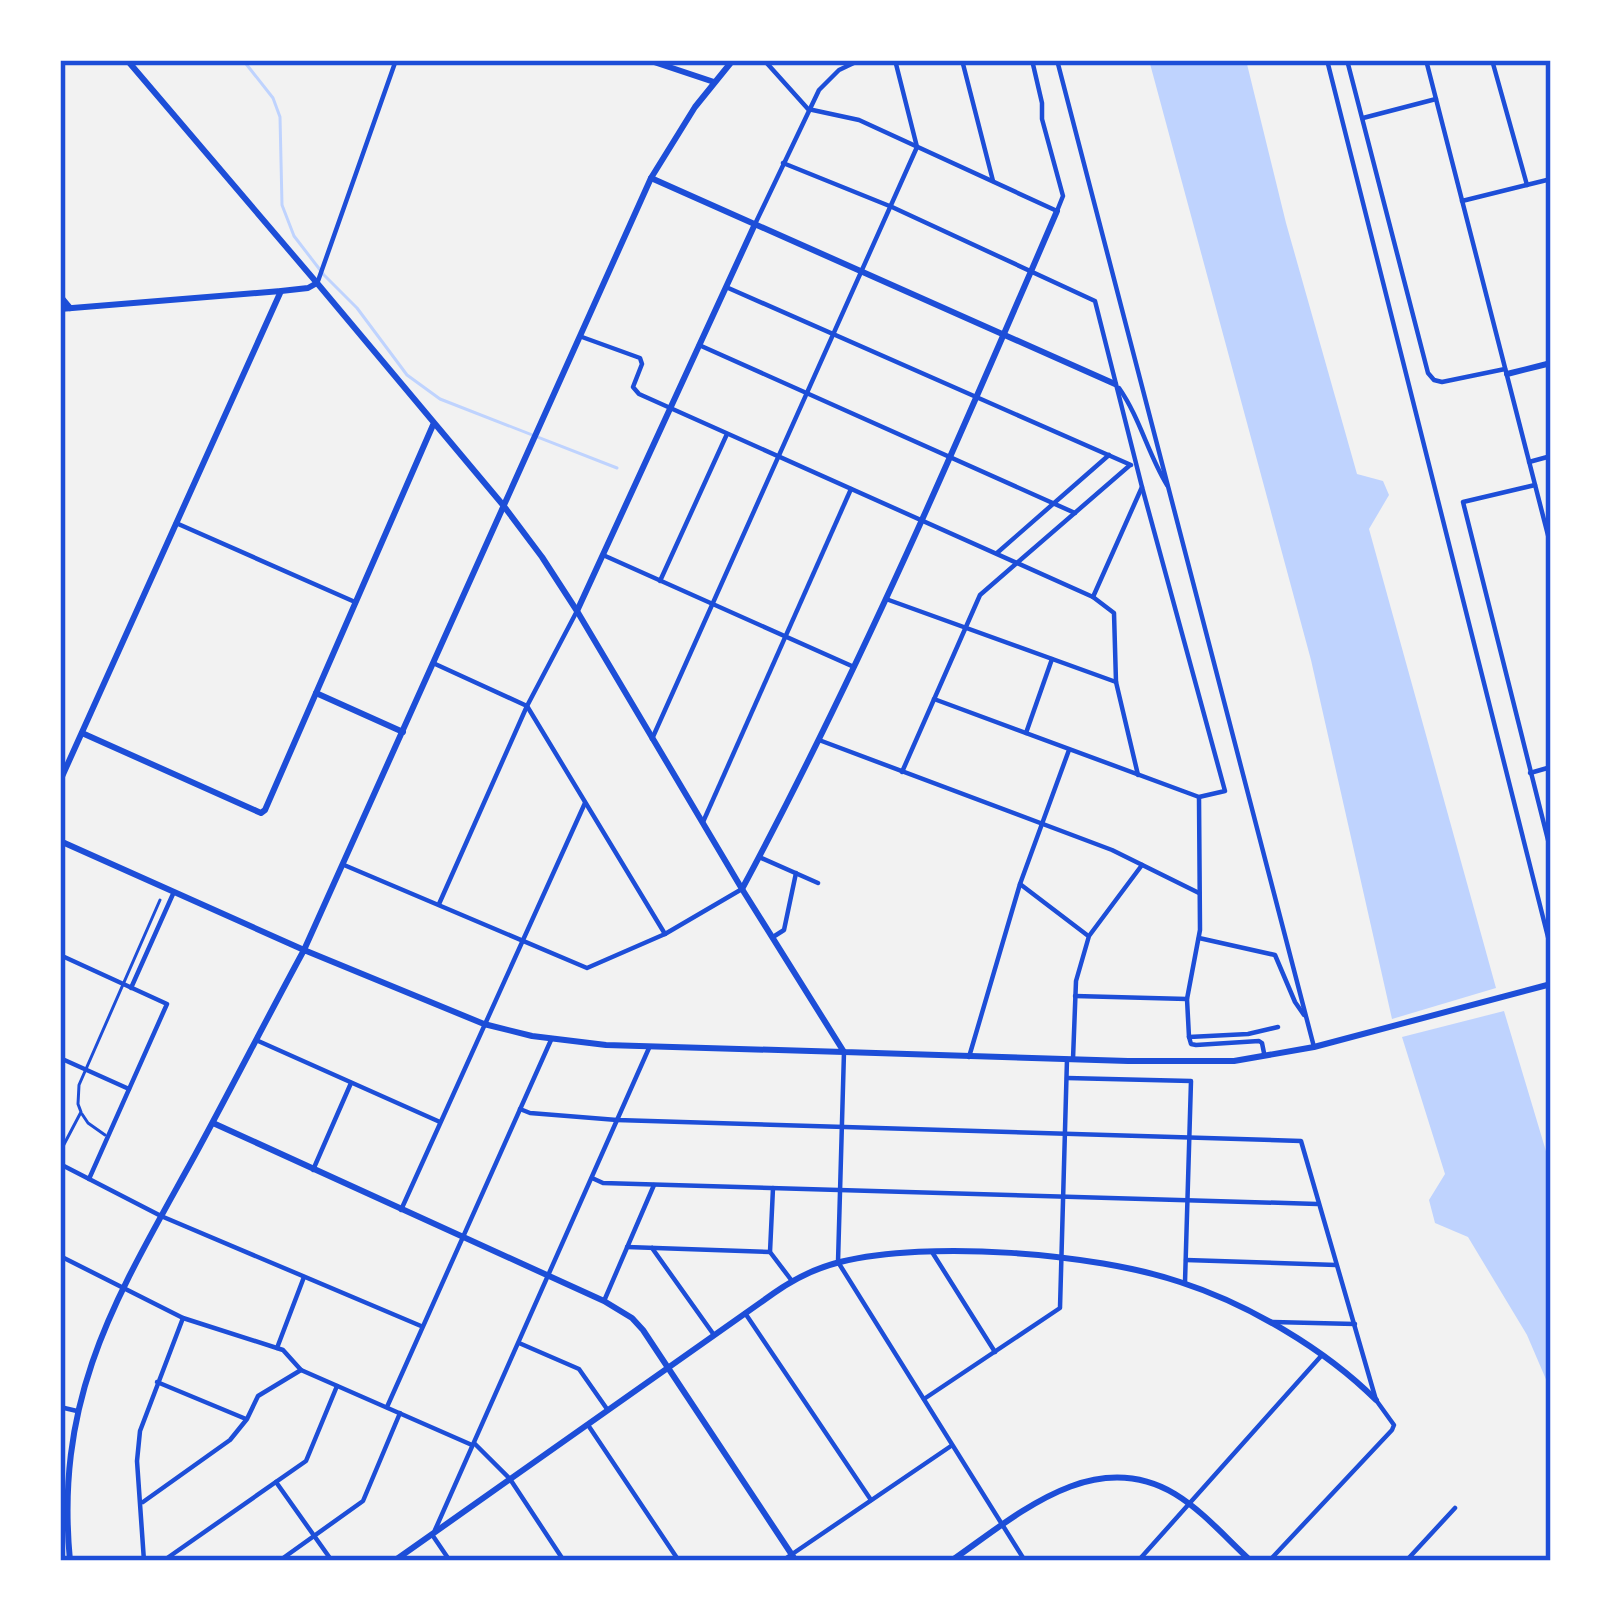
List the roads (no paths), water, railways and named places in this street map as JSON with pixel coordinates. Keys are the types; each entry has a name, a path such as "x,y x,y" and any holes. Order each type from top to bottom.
{"street":[{"path":"128,60 542,557 844,1052 838,1262 1025,1561"},
{"path":"60,309 280,291 317,283 395,60"},
{"path":"648,60 714,82"},
{"path":"70,1561 68,1484 77,1411 95,1350 122,1288 304,950 651,178 733,60"},
{"path":"764,60 808,109 844,115 1057,211"},
{"path":"439,905 527,706 577,611 808,109 828,78 860,60"},
{"path":"652,739 917,147 895,60"},
{"path":"962,60 993,182"},
{"path":"343,865 587,968 665,934 742,889 886,599 1063,196 1032,60"},
{"path":"1057,60 1314,1047"},
{"path":"1327,60 1551,948"},
{"path":"1347,60 1428,373 1442,382 1551,363"},
{"path":"1426,60 1551,547"},
{"path":"1492,60 1527,185"},
{"path":"1363,118 1436,99"},
{"path":"783,163 892,207 1096,302 1133,464 1225,791 1199,797 934,700"},
{"path":"651,178 1115,384 1132,407 1156,467 1172,492"},
{"path":"1462,201 1551,179"},
{"path":"726,287 1133,464"},
{"path":"60,781 280,291"},
{"path":"60,296 70,308"},
{"path":"580,336 640,358 635,392 1018,562 1093,597 1114,613 1116,682 1138,775"},
{"path":"699,345 1075,513"},
{"path":"82,734 261,813 265,810 433,425"},
{"path":"660,581 727,434"},
{"path":"997,553 1109,455"},
{"path":"1529,462 1551,456"},
{"path":"902,772 980,596 1133,464"},
{"path":"1535,484 1463,502 1551,852"},
{"path":"1093,597 1142,487"},
{"path":"704,822 851,489"},
{"path":"176,523 355,602"},
{"path":"603,555 854,667"},
{"path":"886,599 1116,682"},
{"path":"1025,733 1052,659"},
{"path":"433,663 527,706 665,934"},
{"path":"316,693 403,732"},
{"path":"819,740 1041,824 1199,892"},
{"path":"969,1057 1020,884 1069,750"},
{"path":"1530,773 1551,767"},
{"path":"1199,797 1199,938 1187,999 1189,1037 1196,1045 1261,1041 1265,1057"},
{"path":"401,1210 585,803"},
{"path":"60,841 484,1024 551,1040 649,1048 1217,1062 1314,1047 1551,984"},
{"path":"759,857 818,883"},
{"path":"924,1400 1060,1308 1067,1078 1076,982 1089,936 1142,865"},
{"path":"773,937 784,930 796,873"},
{"path":"1020,884 1089,936"},
{"path":"131,988 174,892"},
{"path":"109,1137 88,1123 78,1095 160,900"},
{"path":"1199,938 1274,955 1306,1017"},
{"path":"60,956 167,1004 89,1179"},
{"path":"1075,996 1187,999"},
{"path":"1189,1037 1248,1034 1278,1027"},
{"path":"256,1040 440,1122"},
{"path":"387,1408 551,1040"},
{"path":"433,1532 649,1048"},
{"path":"60,1058 130,1089"},
{"path":"1067,1078 1191,1082 1185,1283"},
{"path":"313,1170 351,1082"},
{"path":"520,1109 617,1120 1300,1141 1376,1400"},
{"path":"60,1152 81,1112"},
{"path":"213,1123 632,1318 794,1558"},
{"path":"60,1164 161,1216 423,1327"},
{"path":"592,1178 603,1184 1318,1204"},
{"path":"604,1301 654,1185"},
{"path":"772,1188 770,1252 791,1281"},
{"path":"627,1247 770,1252"},
{"path":"652,1248 714,1335"},
{"path":"394,1561 791,1281 838,1262 964,1251 1062,1258 1185,1283 1240,1306 1322,1355 1376,1400 1394,1425 1392,1430 1269,1561"},
{"path":"932,1252 995,1352"},
{"path":"60,1256 183,1318 283,1350 301,1370 474,1445 510,1479 564,1561"},
{"path":"1186,1260 1337,1265"},
{"path":"277,1348 304,1276"},
{"path":"746,1313 871,1500"},
{"path":"144,1561 137,1461 140,1431 183,1318"},
{"path":"1268,1322 1355,1324"},
{"path":"519,1343 579,1369 608,1410"},
{"path":"1138,1561 1322,1355"},
{"path":"140,1504 230,1440 258,1396 301,1370"},
{"path":"157,1382 247,1419"},
{"path":"163,1561 306,1460 337,1386"},
{"path":"60,1407 77,1411"},
{"path":"279,1561 363,1501 400,1413"},
{"path":"588,1424 679,1561"},
{"path":"782,1561 794,1558 951,1445"},
{"path":"951,1561 1069,1485 1100,1479 1147,1481 1168,1490 1251,1561"},
{"path":"276,1482 332,1561"},
{"path":"1406,1561 1455,1508"},
{"path":"433,1532 450,1561"}],"water":[{"path":"1149,60 1246,60 1357,474 1383,481 1389,495 1369,529 1496,988 1392,1019 1311,660"},
{"path":"1504,1011 1551,1168 1551,1391 1527,1335 1468,1237 1435,1223 1429,1200 1445,1174 1402,1037"}],"waterway":[{"path":"243,60 273,98 280,117 282,205 294,236 407,375 440,399 617,468"}]}
